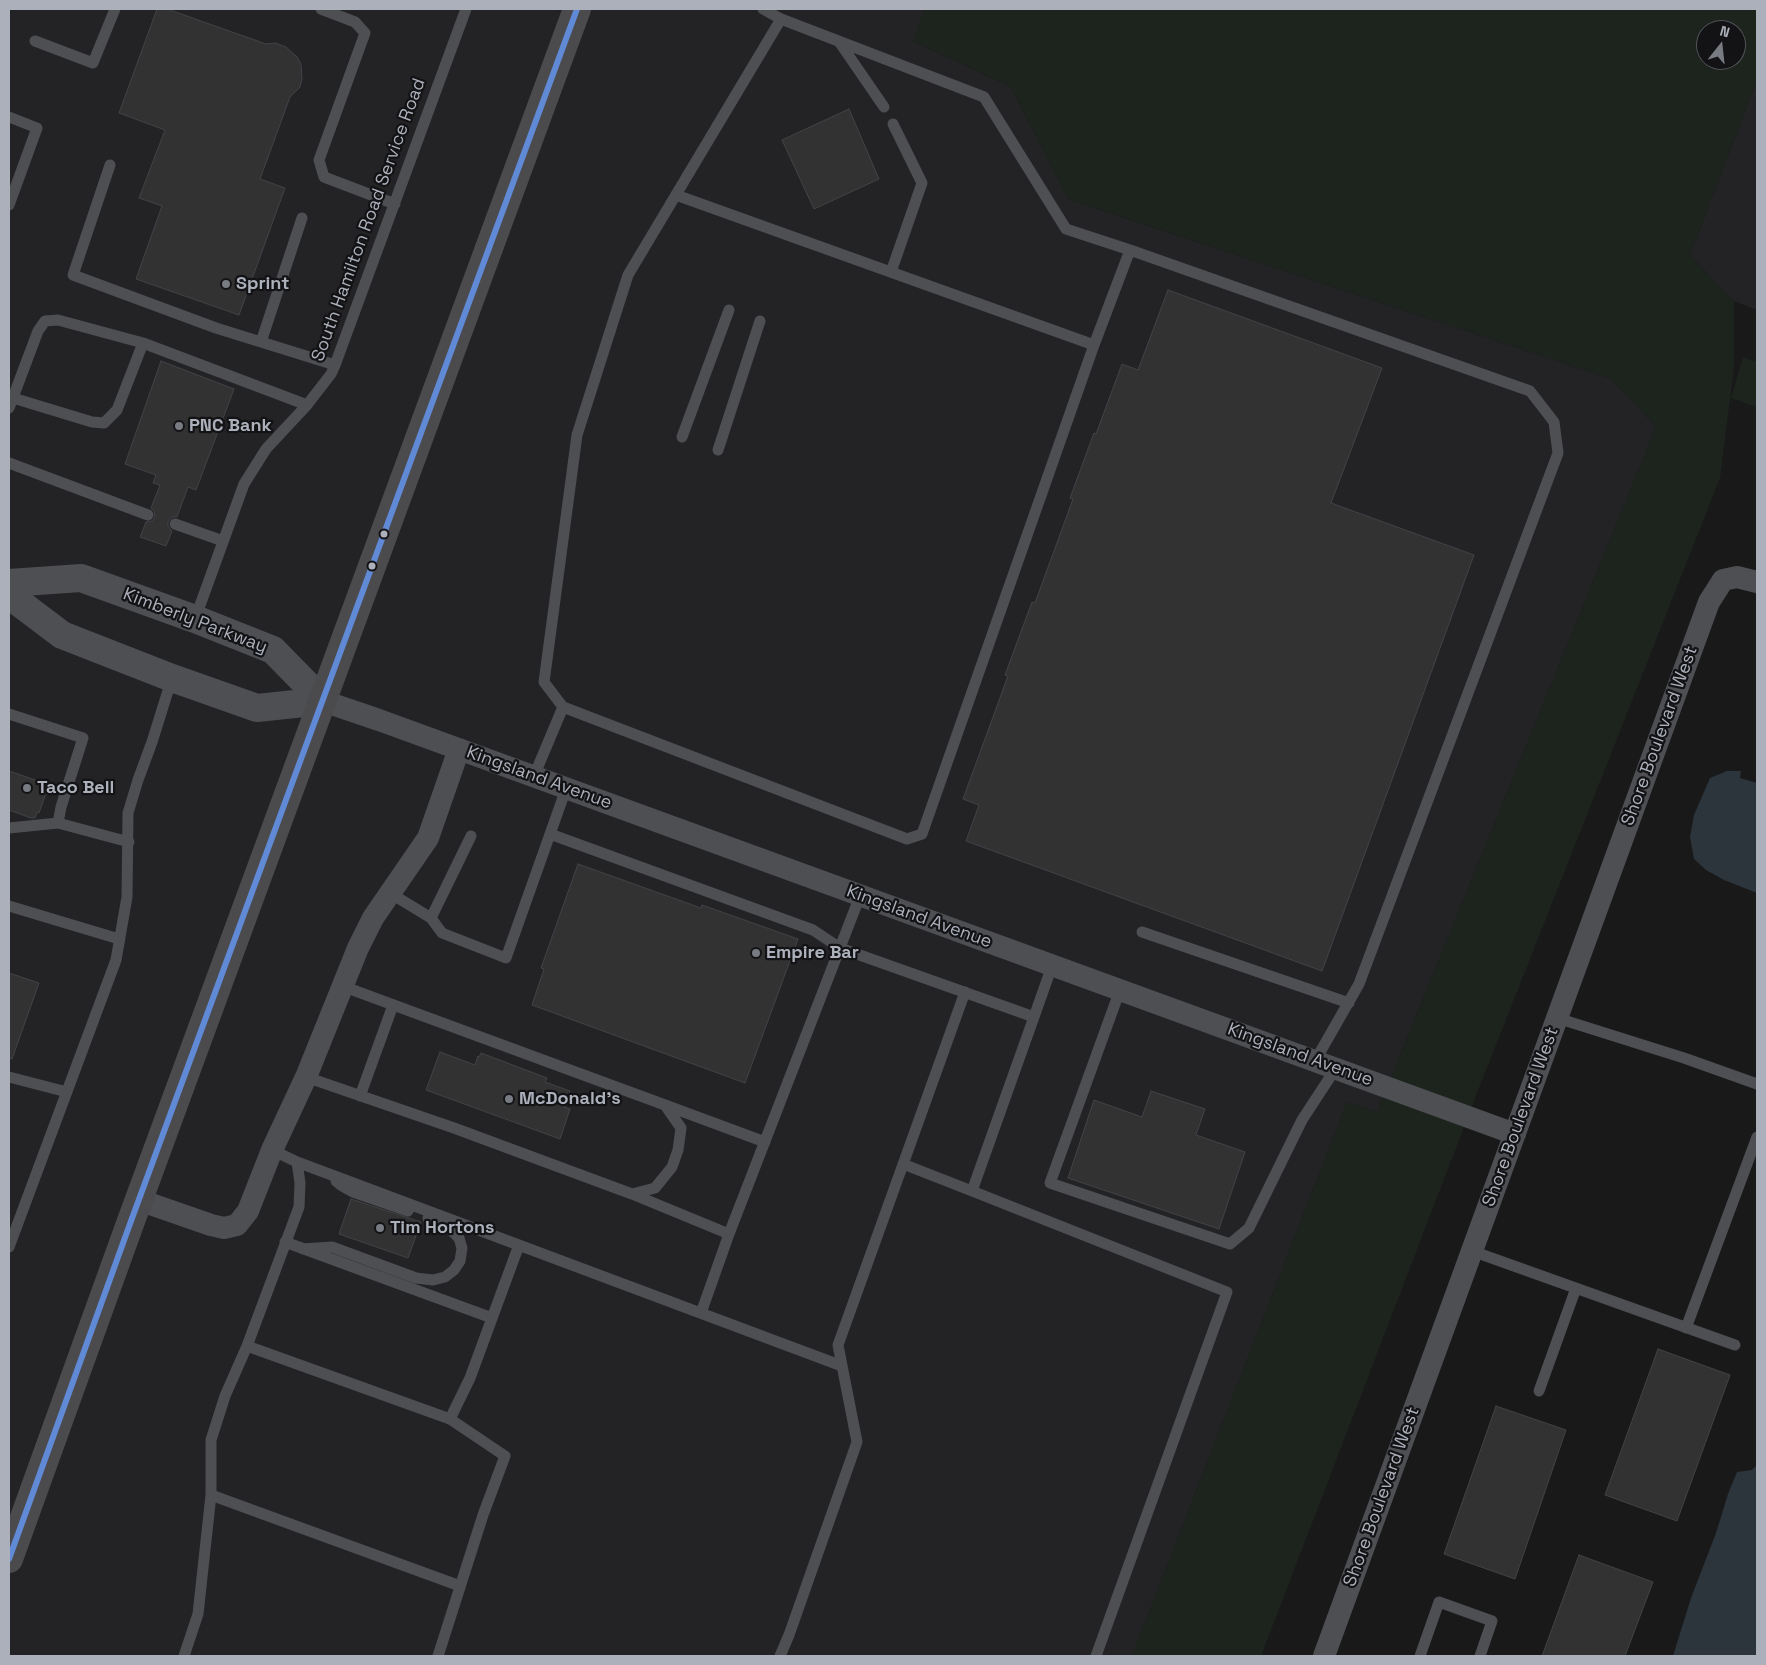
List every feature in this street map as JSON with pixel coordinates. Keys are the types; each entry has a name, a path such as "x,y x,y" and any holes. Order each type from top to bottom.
{"main road":[{"path":"9,1559 577,9"}],"street":[{"name":"Shore Boulevard West","path":"1326,1656 1709,602 1723,580 1737,577 1757,582"},
{"name":"Kimberly Parkway","path":"9,583 81,578 195,619 274,650 323,701"},
{"path":"9,595 62,635 172,678 257,708 323,701"},
{"name":"Kingsland Avenue","path":"323,701 534,776 1515,1134"},
{"path":"139,1200 211,1226 224,1228 237,1225 248,1211 272,1150 306,1077 358,948 373,918 428,838 458,749"}],"lane":[{"path":"36,41 93,63 115,9"},
{"path":"321,9 355,22 365,33 319,160 324,177 395,204"},
{"name":"South Hamilton Road Service Road","path":"195,619 244,484 266,449 307,405 331,374 335,365 466,9"},
{"path":"763,9 781,20 984,98 1066,228 1530,391 1554,422 1558,453 1359,984 1348,1003 1326,1065 1302,1120 1249,1228 1230,1244 1050,1183 1120,990"},
{"path":"781,20 628,275 577,435 544,682 562,707 907,839 922,834 1094,345 1130,250"},
{"path":"839,42 884,107"},
{"path":"9,117 37,128 9,205"},
{"path":"891,272 922,183 893,124"},
{"path":"110,165 73,275 216,328 335,365"},
{"path":"676,195 1094,345"},
{"path":"261,342 302,218"},
{"path":"682,438 729,310"},
{"path":"143,343 116,410 104,423 92,422 11,403 38,331 45,321 58,320 143,343 307,405"},
{"path":"718,450 760,321"},
{"path":"9,463 148,515"},
{"path":"175,524 224,540"},
{"path":"9,1247 116,960 127,897 128,813 172,678"},
{"path":"534,776 562,707"},
{"path":"9,714 83,738 58,822"},
{"path":"390,893 430,918 442,933 506,958 566,789"},
{"path":"10,829 58,822 129,842"},
{"path":"550,834 813,930 840,948 1034,1017"},
{"path":"430,918 471,836"},
{"path":"701,1313 729,1234 860,896"},
{"path":"9,906 120,939"},
{"path":"1142,932 1348,1003"},
{"path":"972,1191 1052,966"},
{"path":"342,986 765,1142"},
{"path":"780,1656 857,1442 838,1345 965,992"},
{"path":"360,1096 393,1005"},
{"path":"1557,1018 1684,1058 1757,1084"},
{"path":"9,1077 66,1092"},
{"path":"306,1077 632,1194 729,1234"},
{"path":"632,1194 655,1188 672,1167 678,1150 680,1128 665,1105"},
{"path":"1686,1328 1757,1137"},
{"path":"272,1150 333,1176 842,1366"},
{"path":"184,1656 198,1614 211,1495 212,1440 225,1396 247,1346 299,1207 300,1183 297,1162"},
{"path":"903,1164 1227,1292 1096,1656"},
{"path":"303,1249 332,1247 416,1278 433,1280 445,1277 454,1270 460,1260 462,1248 459,1238 450,1229 435,1221 353,1192 342,1186 333,1176"},
{"path":"285,1242 492,1318"},
{"path":"450,1419 470,1378 519,1244"},
{"path":"1472,1251 1735,1345"},
{"path":"1539,1391 1576,1288"},
{"path":"247,1346 450,1419 505,1456 483,1515 438,1656"},
{"path":"211,1495 460,1586"},
{"path":"1420,1656 1439,1602 1492,1621 1480,1656"}],"shaded area":[{"path":"9,9 925,9 913,41 1011,87 1068,199 1611,379 1656,427 1377,1112 1347,1102 1132,1656 9,1656"},
{"path":"925,9 1757,9 1757,80 1690,255 1734,301 1734,368 1720,478 1479,1088 1261,1656 1132,1656 1347,1102 1377,1112 1656,427 1611,379 1068,199 1011,87 913,41"},
{"path":"1757,80 1757,310 1734,301 1690,255"},
{"path":"1743,357 1757,362 1757,407 1731,398"},
{"path":"1727,771 1741,771 1740,778 1757,783 1757,893 1724,880 1706,870 1694,859 1690,837 1694,815 1710,778"},
{"path":"1757,1465 1757,1656 1673,1656 1691,1598 1737,1472 1752,1470"}],"building":[{"path":"157,9 167,9 266,44 275,43 286,47 297,57 301,64 302,79 300,87 290,97 260,179 285,188 239,315 136,279 162,206 139,198 165,130 119,113"},
{"path":"849,109 879,179 814,209 782,140"},
{"path":"1168,290 1382,368 1331,503 1474,555 1322,971 966,841 979,805 963,799 1008,676 1005,675 1032,602 1035,603 1073,499 1070,498 1122,364 1138,370"},
{"name":"PNC Bank","path":"161,361 234,389 196,490 188,487 177,517 173,517 168,521 168,526 172,531 166,546 140,537 146,522 152,521 155,517 154,511 151,508 160,485 153,483 156,475 125,464"},
{"name":"Taco Bell","path":"9,771 47,784 39,813 37,812 35,818 9,810"},
{"path":"578,864 701,908 702,905 798,939 745,1083 532,1005 544,969 541,968"},
{"path":"9,973 39,983 12,1059 9,1058"},
{"name":"McDonald's","path":"440,1052 475,1065 481,1053 547,1078 545,1082 570,1091 564,1107 570,1109 560,1139 426,1090"},
{"path":"1151,1091 1205,1109 1196,1135 1245,1152 1219,1229 1068,1178 1094,1100 1142,1117"},
{"name":"Tim Hortons","path":"351,1199 421,1222 408,1258 339,1234"},
{"path":"1658,1349 1730,1375 1677,1521 1605,1495"},
{"path":"1496,1406 1566,1430 1515,1579 1444,1554"},
{"path":"1579,1555 1653,1582 1625,1656 1542,1656"}],"transit line":[{"path":"9,1559 131,1221 577,9"}],"place":[{"name":"Sprint","path":"226,284"},
{"name":"PNC Bank","path":"179,426"},
{"name":"Taco Bell","path":"27,788"},
{"name":"Empire Bar","path":"756,953"},
{"name":"McDonald's","path":"509,1099"},
{"name":"Tim Hortons","path":"380,1228"}]}
